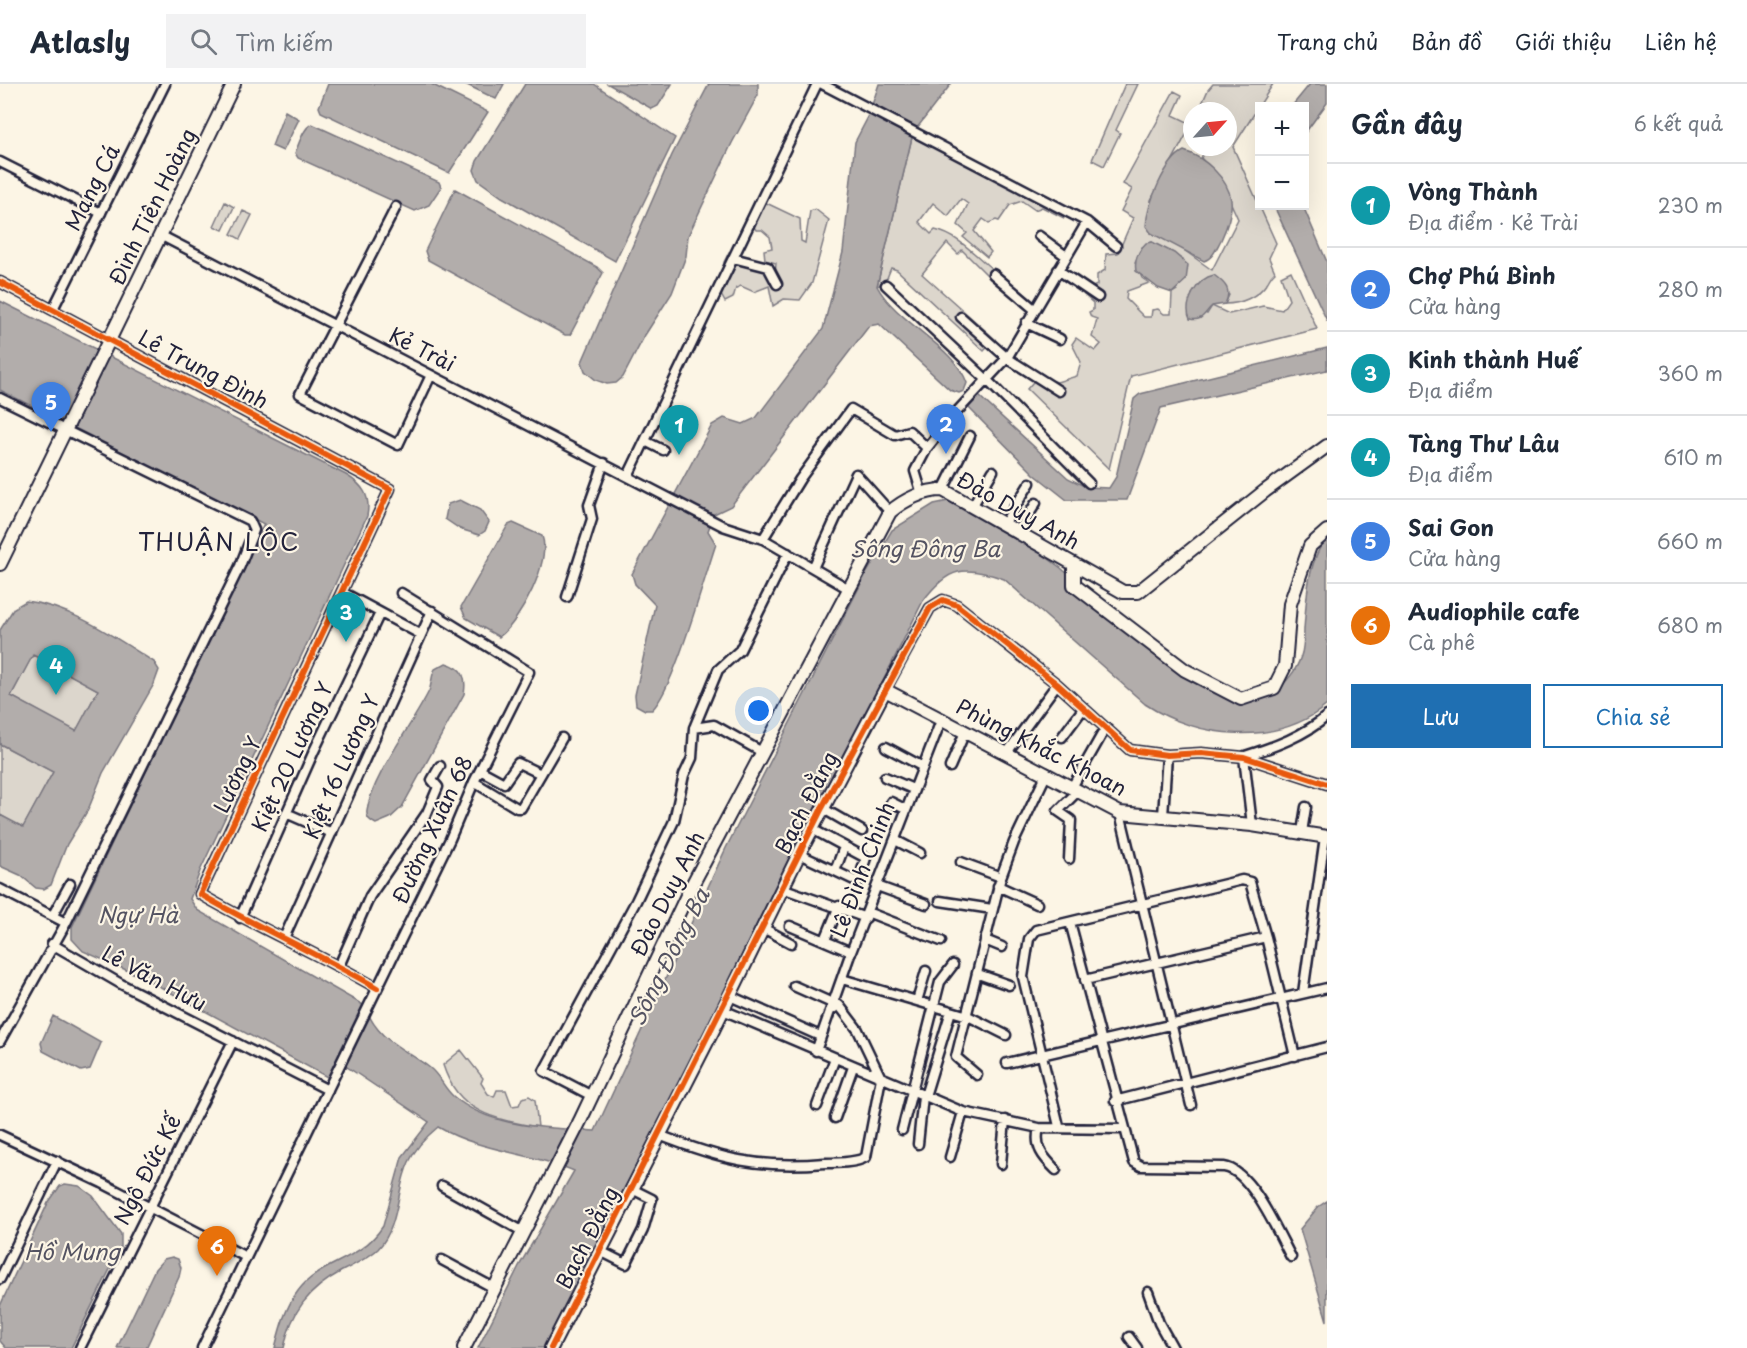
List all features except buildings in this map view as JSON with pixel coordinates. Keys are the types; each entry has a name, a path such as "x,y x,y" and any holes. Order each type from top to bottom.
{"main road":[{"name":"Đinh Tiên Hoàng","path":"68,427 234,84"},
{"path":"0,564 5,541 68,427"},
{"name":"Đào Duy Anh","path":"464,1348 580,1121 690,889 890,513 901,503 922,494 943,490 1123,592 1138,592 1265,491 1327,446"},
{"path":"1074,564 1074,585 1185,670 1241,699 1274,688 1285,666 1290,604 1310,546 1327,531"},
{"name":"Phùng Khắc Khoan","path":"885,690 1047,773 1074,791 1120,813 1252,825 1326,837"},
{"name":"Bạch Đằng","path":"551,1348 723,1010 822,808 885,690"}],"street":[{"name":"Mang Cá","path":"53,309 165,84"},
{"path":"628,476 817,84"},
{"path":"822,84 920,133 1087,222 1116,246"},
{"path":"0,162 101,213"},
{"path":"396,207 300,394 398,445 431,375"},
{"path":"922,494 915,471 927,448 1007,358 1087,222"},
{"name":"Kẻ Trài","path":"160,235 723,526 763,539"},
{"path":"1039,236 1066,256"},
{"path":"733,258 768,267 777,284"},
{"path":"1058,270 1098,297"},
{"path":"993,274 1034,309"},
{"name":"Lê Trung Đình","path":"0,282 53,309 109,343 390,489"},
{"path":"886,285 1089,483"},
{"path":"961,316 1007,358 1059,391"},
{"path":"1026,323 1060,339"},
{"path":"0,398 68,427 250,521 254,530 240,566 66,923 52,944 0,1041"},
{"path":"849,589 763,539 800,479 851,409 895,435 909,431 927,448"},
{"path":"943,490 970,436"},
{"path":"645,441 663,450"},
{"path":"567,597 592,519 589,505 604,463"},
{"path":"973,505 993,471"},
{"path":"813,568 856,474 890,513"},
{"path":"1004,524 1030,483"},
{"name":"Lương Y","path":"377,988 339,966 240,918 200,894 390,489"},
{"path":"1018,532 1036,503"},
{"path":"592,1096 544,1071 636,901 674,821 684,775 692,758 694,728 718,670 740,650 788,553"},
{"path":"342,592 420,634"},
{"path":"401,593 432,611"},
{"name":"Bạch Đằng","path":"885,690 930,608 943,600 957,605 1057,684 1131,750 1167,755 1201,753 1244,756"},
{"name":"Kiệt 16 Lương Y","path":"284,938 432,611"},
{"name":"Đường Xuân 68","path":"328,1090 528,672 432,611"},
{"name":"Kiệt 20 Lương Y","path":"240,918 286,813 380,613"},
{"path":"1006,754 1057,684"},
{"path":"1062,736 1083,709"},
{"path":"1244,756 1280,744 1306,731 1327,716"},
{"name":"Lê Đình Chinh","path":"816,1051 905,809 942,718"},
{"path":"694,728 714,725 762,752"},
{"path":"1069,859 1071,820 1058,812 1074,791 1105,729"},
{"path":"950,767 965,732"},
{"path":"474,782 518,809 524,804 562,738"},
{"path":"886,747 923,767"},
{"path":"1163,816 1167,755"},
{"path":"1244,756 1327,784"},
{"path":"1244,756 1252,825"},
{"path":"480,770 504,783 518,763 542,774"},
{"path":"339,966 370,896 427,813 438,787 432,780 440,766"},
{"path":"977,1075 956,1057 1000,881 1014,842 1047,773"},
{"path":"885,777 913,789"},
{"path":"891,802 905,809"},
{"path":"1302,832 1306,807"},
{"path":"822,808 862,831"},
{"path":"286,813 333,833"},
{"path":"1120,813 1191,1105"},
{"path":"888,828 920,853"},
{"path":"799,854 858,882 866,858 812,830"},
{"path":"1303,993 1326,837"},
{"path":"835,871 844,847"},
{"path":"961,862 1037,903"},
{"path":"1059,1126 1023,969 1032,932 1246,880 1253,885 1295,1056"},
{"path":"53,915 70,884"},
{"path":"877,885 926,904"},
{"path":"782,888 941,940"},
{"path":"0,889 66,923"},
{"path":"940,901 992,909"},
{"path":"825,940 839,906"},
{"path":"1070,922 1132,1159 1138,1166 1224,1167 1234,1170 1259,1198 1291,1257"},
{"path":"790,926 851,952"},
{"path":"763,928 791,943"},
{"path":"1085,980 1266,938"},
{"path":"985,940 1002,946"},
{"name":"Lê Văn Hưu","path":"52,944 121,984 328,1090"},
{"path":"902,1130 910,1091 940,982 953,966"},
{"path":"916,1001 926,971"},
{"path":"978,974 1009,985"},
{"path":"842,979 968,1016 1006,1035"},
{"path":"659,1135 723,1158 749,1163 798,1166 862,1159 868,1150 881,1078 858,1030 840,1005 831,1007 794,986"},
{"path":"1007,1063 1327,988"},
{"path":"730,996 820,1036"},
{"path":"723,1010 963,1112 1039,1128 1059,1126 1123,1129"},
{"path":"918,1144 924,1096 951,1011"},
{"name":"Ngô Đức Kế","path":"80,1348 233,1041"},
{"path":"1116,1101 1327,1047"},
{"path":"817,1106 835,1058"},
{"path":"835,1118 853,1067"},
{"path":"202,1348 328,1090"},
{"path":"950,1157 963,1112"},
{"path":"1000,1164 1005,1120"},
{"path":"1039,1128 1036,1138 1040,1153 1056,1170"},
{"path":"0,1135 150,1207 246,1257"},
{"path":"0,1279 57,1161"},
{"path":"442,1186 522,1231"},
{"path":"600,1251 626,1264 643,1230 652,1199 632,1189"},
{"path":"442,1260 494,1288"},
{"path":"1148,1292 1159,1323 1173,1348"},
{"path":"1129,1337 1137,1348"}],"shaded area":[{"path":"1125,84 1138,84 1116,130 1120,133 1104,166 1092,160"},
{"path":"1213,84 1273,84 1262,102 1255,102 1255,112 1237,141 1237,102 1203,102"},
{"path":"1174,91 1182,95 1173,115 1183,120 1183,141 1151,200 1151,233 1174,243 1212,270 1238,219 1220,179 1201,158 1202,156 1237,156 1255,196 1255,210 1261,210 1276,243 1269,258 1275,272 1254,296 1231,304 1225,304 1229,295 1203,281 1192,294 1189,307 1207,314 1212,306 1229,314 1263,306 1282,310 1289,300 1281,276 1291,271 1317,329 1131,376 1109,469 1027,389 1038,376 1057,382 1077,376 1081,362 1072,344 1076,338 1095,351 1101,344 1092,337 1097,319 1091,317 1089,312 1093,310 1093,303 1084,295 1090,288 1097,285 1097,275 1105,270 1106,254 1118,253 1133,218 1121,211 1132,189 1123,184","holes":["1152,242 1183,260 1177,290 1172,293 1171,314 1164,314 1158,309 1152,310 1151,317 1144,317 1126,299 1127,291 1149,283 1142,278 1135,262 1142,247"]},
{"path":"913,133 1067,213 1064,218 1042,207 1035,210 1022,201 1010,205 999,221 989,223 983,219 974,231 991,252 987,257 963,237 967,233 958,225 968,204 961,199 948,216 933,203 919,222 931,234 935,230 959,241 992,269 988,276 962,250 958,254 947,243 922,274 995,339 984,351 897,270 891,268 885,283 877,286"},
{"path":"760,200 800,219 801,241 805,243 810,211 815,209 829,220 812,283 800,300 784,299 773,306 769,286 754,292 741,286 736,288 733,298 725,302 720,293 726,272 724,262 729,252 763,270 771,279 775,276 776,263 765,260 764,250 772,248 770,237 762,230 756,230 748,218"},
{"path":"225,202 234,207 223,230 214,226"},
{"path":"243,211 252,215 240,239 231,234"},
{"path":"33,654 98,690 76,732 11,696"},
{"path":"0,744 53,772 23,828 0,815"},
{"path":"461,1050 483,1078 481,1083 488,1094 494,1097 497,1090 506,1090 512,1106 519,1105 522,1098 529,1096 535,1100 538,1127 493,1117 468,1104 458,1094 443,1065"}],"water":[{"path":"328,84 431,84 488,112 449,173 321,112 319,107"},
{"path":"465,84 504,84 496,99"},
{"path":"525,84 594,84 675,138 615,261 502,197 478,180 474,170 477,161"},
{"path":"608,84 672,84 658,106 652,109"},
{"path":"709,84 758,84 758,95 732,143 688,236 686,256 672,293 645,335 623,377 616,383 607,384 596,380 585,371 582,362 672,155"},
{"path":"879,84 951,84 913,133 877,286 897,311 951,358 967,383 964,391 959,393 950,390 879,324 869,326 731,506 714,514 708,531 716,544 688,632 661,698 652,710 645,710 636,705 635,695 655,605 635,584 632,574 712,425 724,418 743,424 756,418 823,329 843,252 855,142 868,117"},
{"path":"1310,84 1327,84 1327,103 1309,128 1309,102 1295,102"},
{"path":"285,111 299,119 283,151 272,146"},
{"path":"312,124 439,182 441,187 429,205 415,211 298,158 295,153 306,129"},
{"path":"1183,152 1183,156 1196,156 1207,163 1220,176 1229,192 1231,205 1227,226 1216,250 1204,261 1151,233 1146,226 1153,195 1164,173"},
{"path":"455,189 597,267 603,273 570,335 565,335 428,260 425,251"},
{"path":"1276,210 1305,210 1327,262 1327,321"},
{"path":"1152,242 1174,253 1188,265 1186,280 1172,293 1158,288 1136,271 1136,259 1139,252 1146,243"},
{"path":"1214,275 1227,288 1228,295 1225,304 1212,306 1201,318 1190,319 1188,306 1193,292 1202,281"},
{"path":"0,301 346,475 361,487 367,497 367,516 200,871 190,899 197,910 365,1006 370,1018 384,1036 430,1068 453,1096 468,1107 502,1121 539,1127 595,1131 726,848 866,574 892,530 934,504 948,501 965,507 1038,551 1061,568 1121,622 1222,693 1274,693 1293,672 1303,650 1307,592 1312,569 1320,547 1327,536 1327,705 1307,718 1284,727 1261,732 1212,731 1189,725 1145,704 1004,579 968,571 949,575 923,601 746,955 545,1348 478,1348 519,1266 574,1171 471,1142 438,1127 422,1143 409,1162 394,1218 385,1240 370,1255 320,1285 303,1302 297,1312 291,1323 284,1348 275,1348 286,1311 298,1291 317,1273 363,1247 383,1226 402,1157 429,1122 347,1067 334,1071 329,1078 142,977 83,951 72,939 72,927 264,524 0,390"},
{"path":"1327,348 1327,370 1161,408 1127,500 1067,500 1034,474 968,407 979,396 1068,478 1086,487 1109,488 1116,477 1134,399 1140,394"},
{"path":"460,500 480,510 489,522 485,531 479,535 460,529 445,519 448,504"},
{"path":"513,523 542,536 544,547 532,590 516,618 499,637 466,618 461,607 508,525"},
{"path":"26,601 43,604 77,616 154,662 159,670 154,684 103,773 88,810 67,844 51,885 44,889 36,888 20,875 0,866 0,815 23,827 53,772 0,744 0,630 14,608","holes":["33,655 98,690 76,731 11,696"]},
{"path":"446,663 462,674 465,683 464,694 402,807 390,818 376,824 367,816 370,797 385,766 429,691 435,669"},
{"path":"53,1016 101,1043 90,1069 81,1071 43,1051 41,1043"},
{"name":"Hồ Mung","path":"65,1184 79,1186 93,1196 121,1234 121,1247 71,1348 6,1348 0,1341 0,1306 48,1203 60,1186"},
{"path":"1327,1201 1327,1321 1300,1229 1318,1207"},
{"path":"172,1257 178,1259 181,1268 179,1277 146,1348 117,1348 155,1269 164,1259"}],"cycle path":[{"path":"0,282 390,489 200,894 377,988"},
{"path":"551,1348 822,808 930,608 943,600 957,605 1057,684 1130,750 1167,755 1201,753 1244,757 1327,784"}],"place":[{"name":"Sai Gon","path":"51,432"},
{"name":"Chợ Phú Bình","path":"946,454"},
{"name":"Vòng Thành","path":"679,455"},
{"name":"Kinh thành Huế","path":"346,642"},
{"name":"Tàng Thư Lâu","path":"56,695"},
{"name":"Audiophile cafe","path":"217,1276"}],"district":[{"name":"THUẬN LỘC","path":"219,543"}],"water label":[{"name":"Sông Đông Ba","path":"925,549"},
{"name":"Ngự Hà","path":"138,915"},
{"name":"Sông Đông Ba","path":"669,957"}]}
